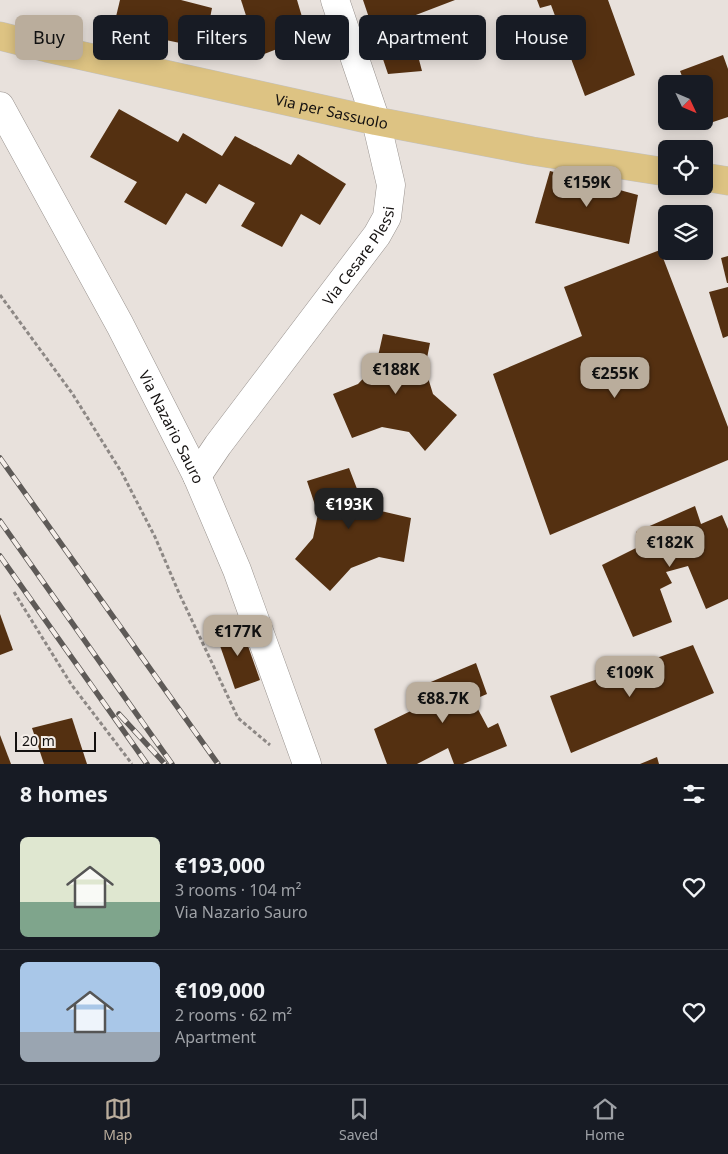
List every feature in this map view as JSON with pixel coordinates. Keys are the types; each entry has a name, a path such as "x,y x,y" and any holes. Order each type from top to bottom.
{"main road":[{"name":"Via per Sassuolo","path":"0,36 376,122 532,151 658,171"},
{"path":"713,178 728,181"}],"street":[{"name":"Via Cesare Plessi","path":"197,476 377,236 387,217 391,185 376,122 335,0"},
{"name":"Via Nazario Sauro","path":"0,106 120,326 197,476 237,570 307,764"}],"path":[{"path":"0,296 72,393 122,472 155,537 179,594 238,718 276,750"},
{"path":"14,592 71,684 132,764"}],"building":[{"path":"120,0 181,0 212,8 211,15 178,15 178,43 168,40 168,15 116,15"},
{"path":"241,0 297,0 301,15 275,15 275,50 265,54 265,15 246,15"},
{"path":"363,0 455,0 416,15 368,15"},
{"path":"537,0 608,0 635,75 585,96 572,60 586,60 586,15 555,15 551,5 540,8"},
{"path":"723,55 728,69 728,117 713,122 713,75 682,75 680,71"},
{"path":"383,60 419,60 422,71 388,74"},
{"path":"119,109 178,142 183,133 222,156 235,136 291,165 298,154 346,184 320,225 301,214 282,247 241,226 255,203 219,184 206,204 186,193 166,225 124,202 137,182 90,157"},
{"path":"550,171 638,195 629,244 535,223"},
{"path":"658,251 658,260 664,260 728,427 728,460 550,535 493,374 582,336 564,287"},
{"path":"728,256 728,283 727,283 721,258"},
{"path":"728,287 728,336 723,338 709,292"},
{"path":"383,334 430,343 425,368 433,394 457,415 425,451 409,432 382,427 352,438 333,394 358,384 376,365"},
{"path":"349,468 359,494 381,511 411,518 404,562 379,557 351,568 330,591 295,559 313,538 318,514 307,481"},
{"path":"695,506 701,524 722,515 728,529 728,599 706,609 688,566 666,572 672,583 660,589 672,622 633,637 602,565 642,545 636,532"},
{"path":"0,614 13,650 0,655"},
{"path":"241,626 260,680 235,689 216,634"},
{"path":"693,645 714,693 571,753 550,696"},
{"path":"476,663 487,694 473,700 488,728 498,723 507,746 463,764 454,764 448,748 417,764 387,764 374,729 433,700 426,684"},
{"path":"72,718 87,764 44,764 32,728"},
{"path":"0,735 11,764 0,764"},
{"path":"657,757 659,764 640,764"}],"railway":[{"path":"0,458 218,764"},
{"path":"0,521 172,764"},
{"path":"0,556 147,764"},
{"path":"119,714 165,764"}]}
